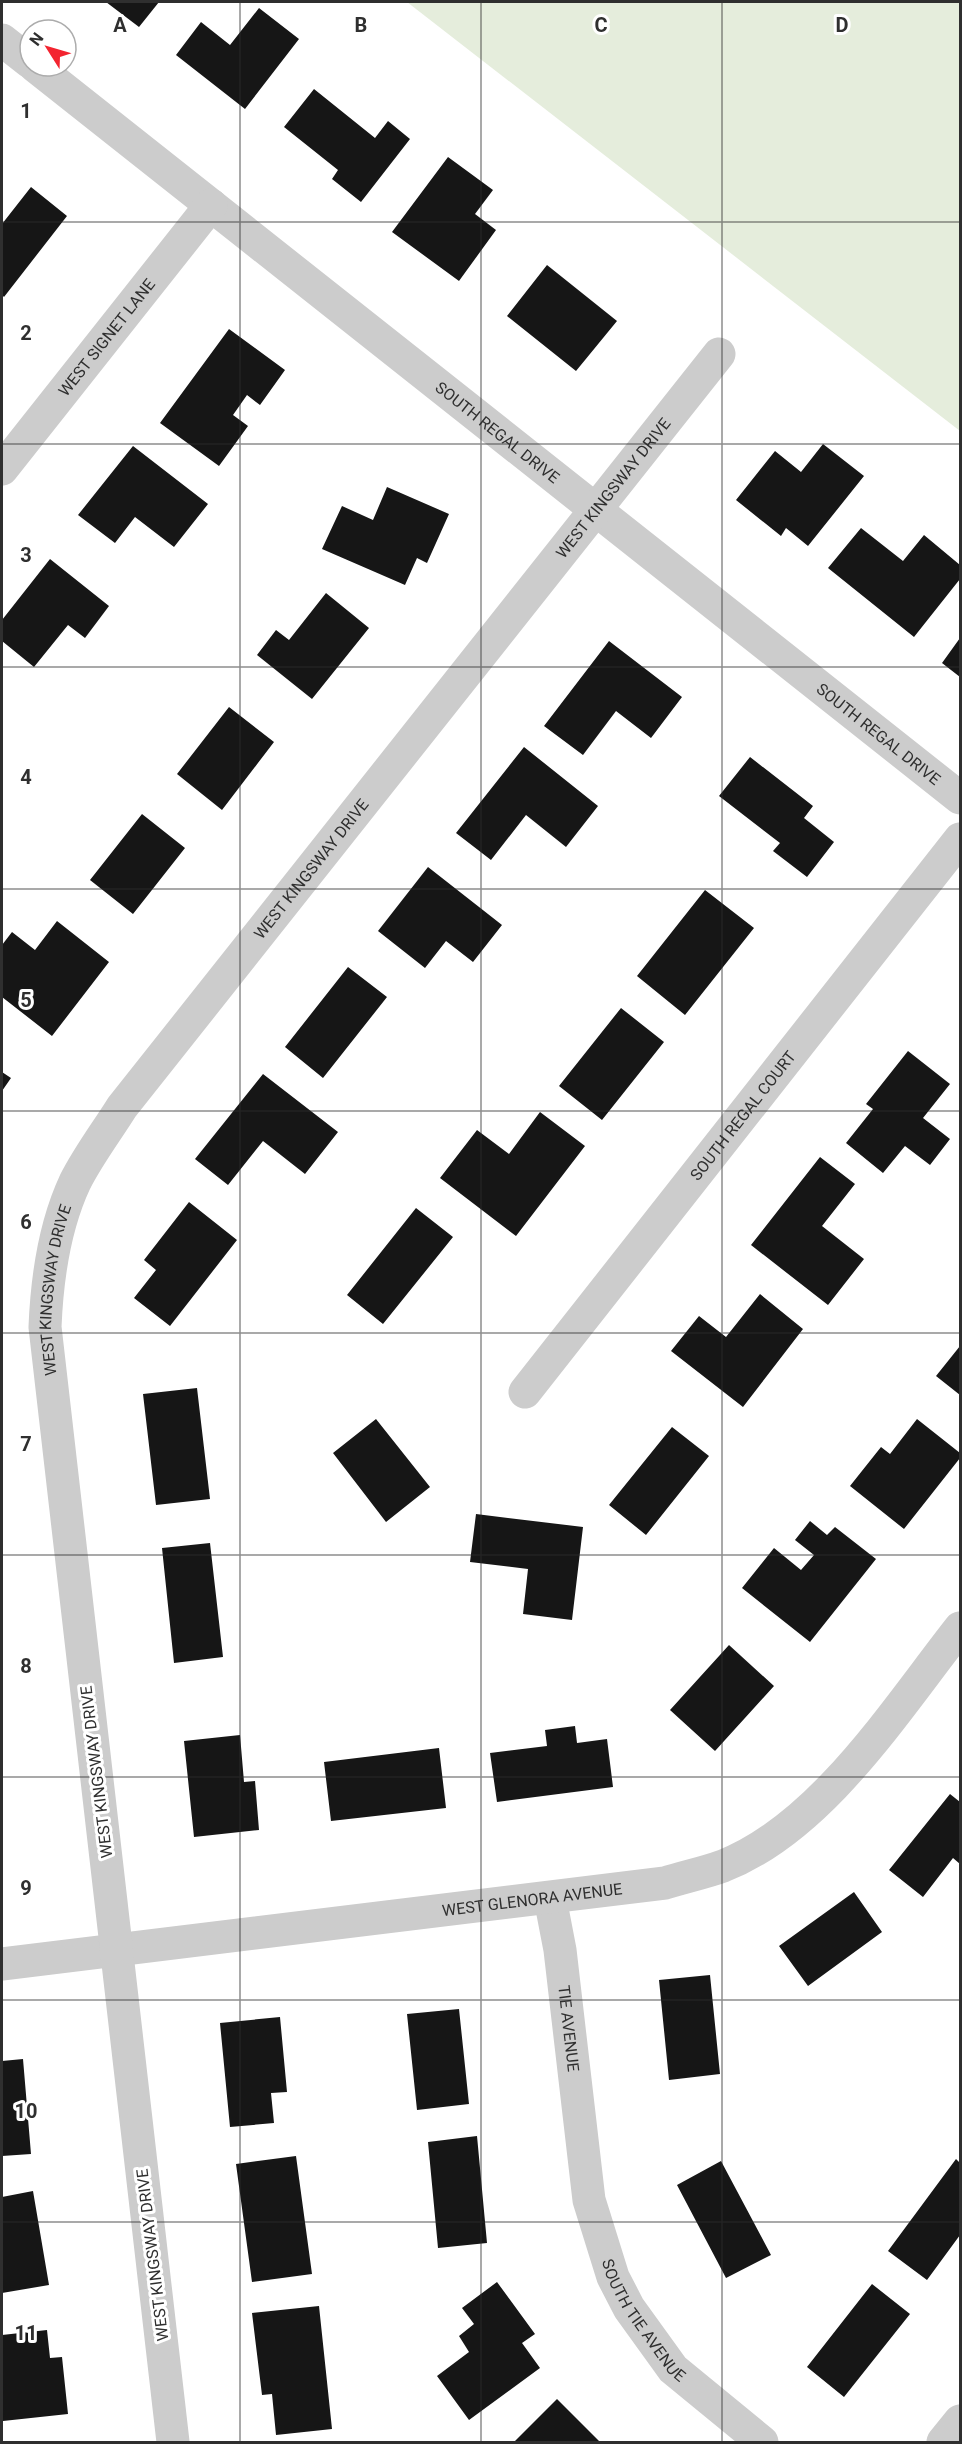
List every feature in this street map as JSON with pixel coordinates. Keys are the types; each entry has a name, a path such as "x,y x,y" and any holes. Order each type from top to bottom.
{"street":[{"path":"2,40 18,53"},
{"name":"SOUTH REGAL DRIVE","path":"49,78 960,798"},
{"name":"WEST SIGNET LANE","path":"2,469 211,205"},
{"name":"WEST KINGSWAY DRIVE","path":"173,2442 45,1328 46,1286 56,1237 75,1182 122,1107 719,354"},
{"name":"SOUTH REGAL COURT","path":"525,1392 960,839"},
{"name":"WEST GLENORA AVENUE","path":"2,1964 665,1883 723,1865 760,1846 797,1821 846,1771 960,1628"},
{"name":"TIE AVENUE","path":"550,1898 560,1950 584,2159"},
{"name":"SOUTH TIE AVENUE","path":"584,2159 589,2200 596,2230 614,2277 630,2308 673,2369 762,2442"},
{"path":"943,2442 960,2421"}],"green space":[{"path":"407,2 960,2 960,431"}],"building":[{"path":"106,2 159,2 139,27"},
{"path":"259,8 299,39 245,109 176,55 201,22 230,45"},
{"path":"314,89 375,138 388,121 410,139 361,202 332,179 338,170 284,127"},
{"path":"448,157 493,190 475,214 496,230 459,281 392,232"},
{"path":"31,187 67,216 4,297 2,295 2,224"},
{"path":"547,265 617,321 576,371 507,316"},
{"path":"229,329 285,370 260,405 247,395 233,415 248,426 219,466 160,423"},
{"path":"823,444 864,476 808,546 786,528 781,536 736,500 775,451 801,472"},
{"path":"133,446 208,504 174,547 135,517 115,543 78,515"},
{"path":"387,487 449,514 427,563 417,558 405,585 322,549 342,506 373,520"},
{"path":"861,528 903,561 924,535 960,565 960,579 914,637 828,568"},
{"path":"50,559 109,606 85,638 68,625 34,667 2,641 2,620"},
{"path":"326,593 369,628 312,699 257,655 276,630 289,640"},
{"path":"960,638 960,677 942,663"},
{"path":"609,641 682,697 651,738 616,711 583,755 544,726"},
{"path":"229,707 274,742 222,810 177,774"},
{"path":"524,747 598,806 566,847 526,815 491,860 456,833"},
{"path":"750,757 813,806 804,818 834,842 807,877 773,851 780,843 719,796"},
{"path":"142,814 185,848 133,914 90,880"},
{"path":"428,867 502,925 473,962 446,941 425,968 378,931"},
{"path":"705,890 754,928 685,1015 637,976"},
{"path":"57,921 109,962 52,1036 2,997 2,945 12,932 35,950"},
{"path":"348,967 387,997 323,1078 285,1047"},
{"path":"621,1008 664,1042 602,1120 559,1086"},
{"path":"908,1051 950,1084 923,1118 950,1139 930,1165 905,1146 883,1173 846,1143 873,1109 866,1104"},
{"path":"2,1072 11,1078 2,1091"},
{"path":"263,1074 338,1132 305,1174 263,1141 228,1185 195,1159"},
{"path":"540,1112 585,1146 516,1236 440,1178 477,1130 509,1154"},
{"path":"820,1157 855,1184 822,1226 864,1259 828,1305 751,1245"},
{"path":"189,1202 237,1240 170,1326 134,1298 156,1270 144,1260"},
{"path":"416,1208 453,1237 383,1324 347,1295"},
{"path":"760,1294 803,1329 743,1407 671,1351 699,1316 726,1337"},
{"path":"960,1346 960,1395 936,1376"},
{"path":"197,1388 210,1499 156,1505 143,1394"},
{"path":"376,1419 430,1487 386,1522 333,1453"},
{"path":"917,1419 960,1453 960,1458 904,1529 850,1486 881,1447 890,1454"},
{"path":"672,1427 709,1456 646,1535 609,1505"},
{"path":"476,1514 583,1527 572,1620 523,1614 528,1569 470,1562"},
{"path":"810,1521 827,1535 835,1527 876,1559 810,1642 742,1588 774,1548 801,1570 814,1555 795,1540"},
{"path":"210,1543 223,1657 174,1663 162,1548"},
{"path":"729,1645 774,1686 715,1751 670,1710"},
{"path":"575,1726 577,1743 607,1739 613,1787 497,1802 490,1753 547,1746 545,1730"},
{"path":"240,1735 244,1782 255,1781 259,1830 194,1837 184,1741"},
{"path":"439,1748 446,1808 331,1821 324,1762"},
{"path":"950,1794 960,1802 960,1864 953,1858 923,1897 889,1870"},
{"path":"854,1892 882,1932 808,1986 779,1946"},
{"path":"710,1975 720,2074 669,2080 659,1980"},
{"path":"459,2009 469,2104 417,2110 407,2014"},
{"path":"280,2017 287,2092 271,2093 274,2123 230,2127 220,2023"},
{"path":"23,2059 31,2154 2,2156 2,2061"},
{"path":"477,2136 487,2243 438,2248 428,2142"},
{"path":"296,2156 312,2274 252,2282 236,2164"},
{"path":"956,2159 960,2163 960,2235 927,2280 888,2251"},
{"path":"721,2161 771,2255 726,2278 677,2185"},
{"path":"33,2191 49,2285 2,2293 2,2197"},
{"path":"497,2282 535,2334 522,2343 540,2368 469,2420 437,2376 469,2352 459,2336 474,2324 462,2308"},
{"path":"872,2284 910,2314 844,2397 807,2367"},
{"path":"319,2306 332,2429 276,2435 272,2394 262,2395 252,2313"},
{"path":"47,2330 50,2358 62,2357 68,2414 3,2421 2,2335"},
{"path":"557,2399 600,2442 514,2442"}]}
